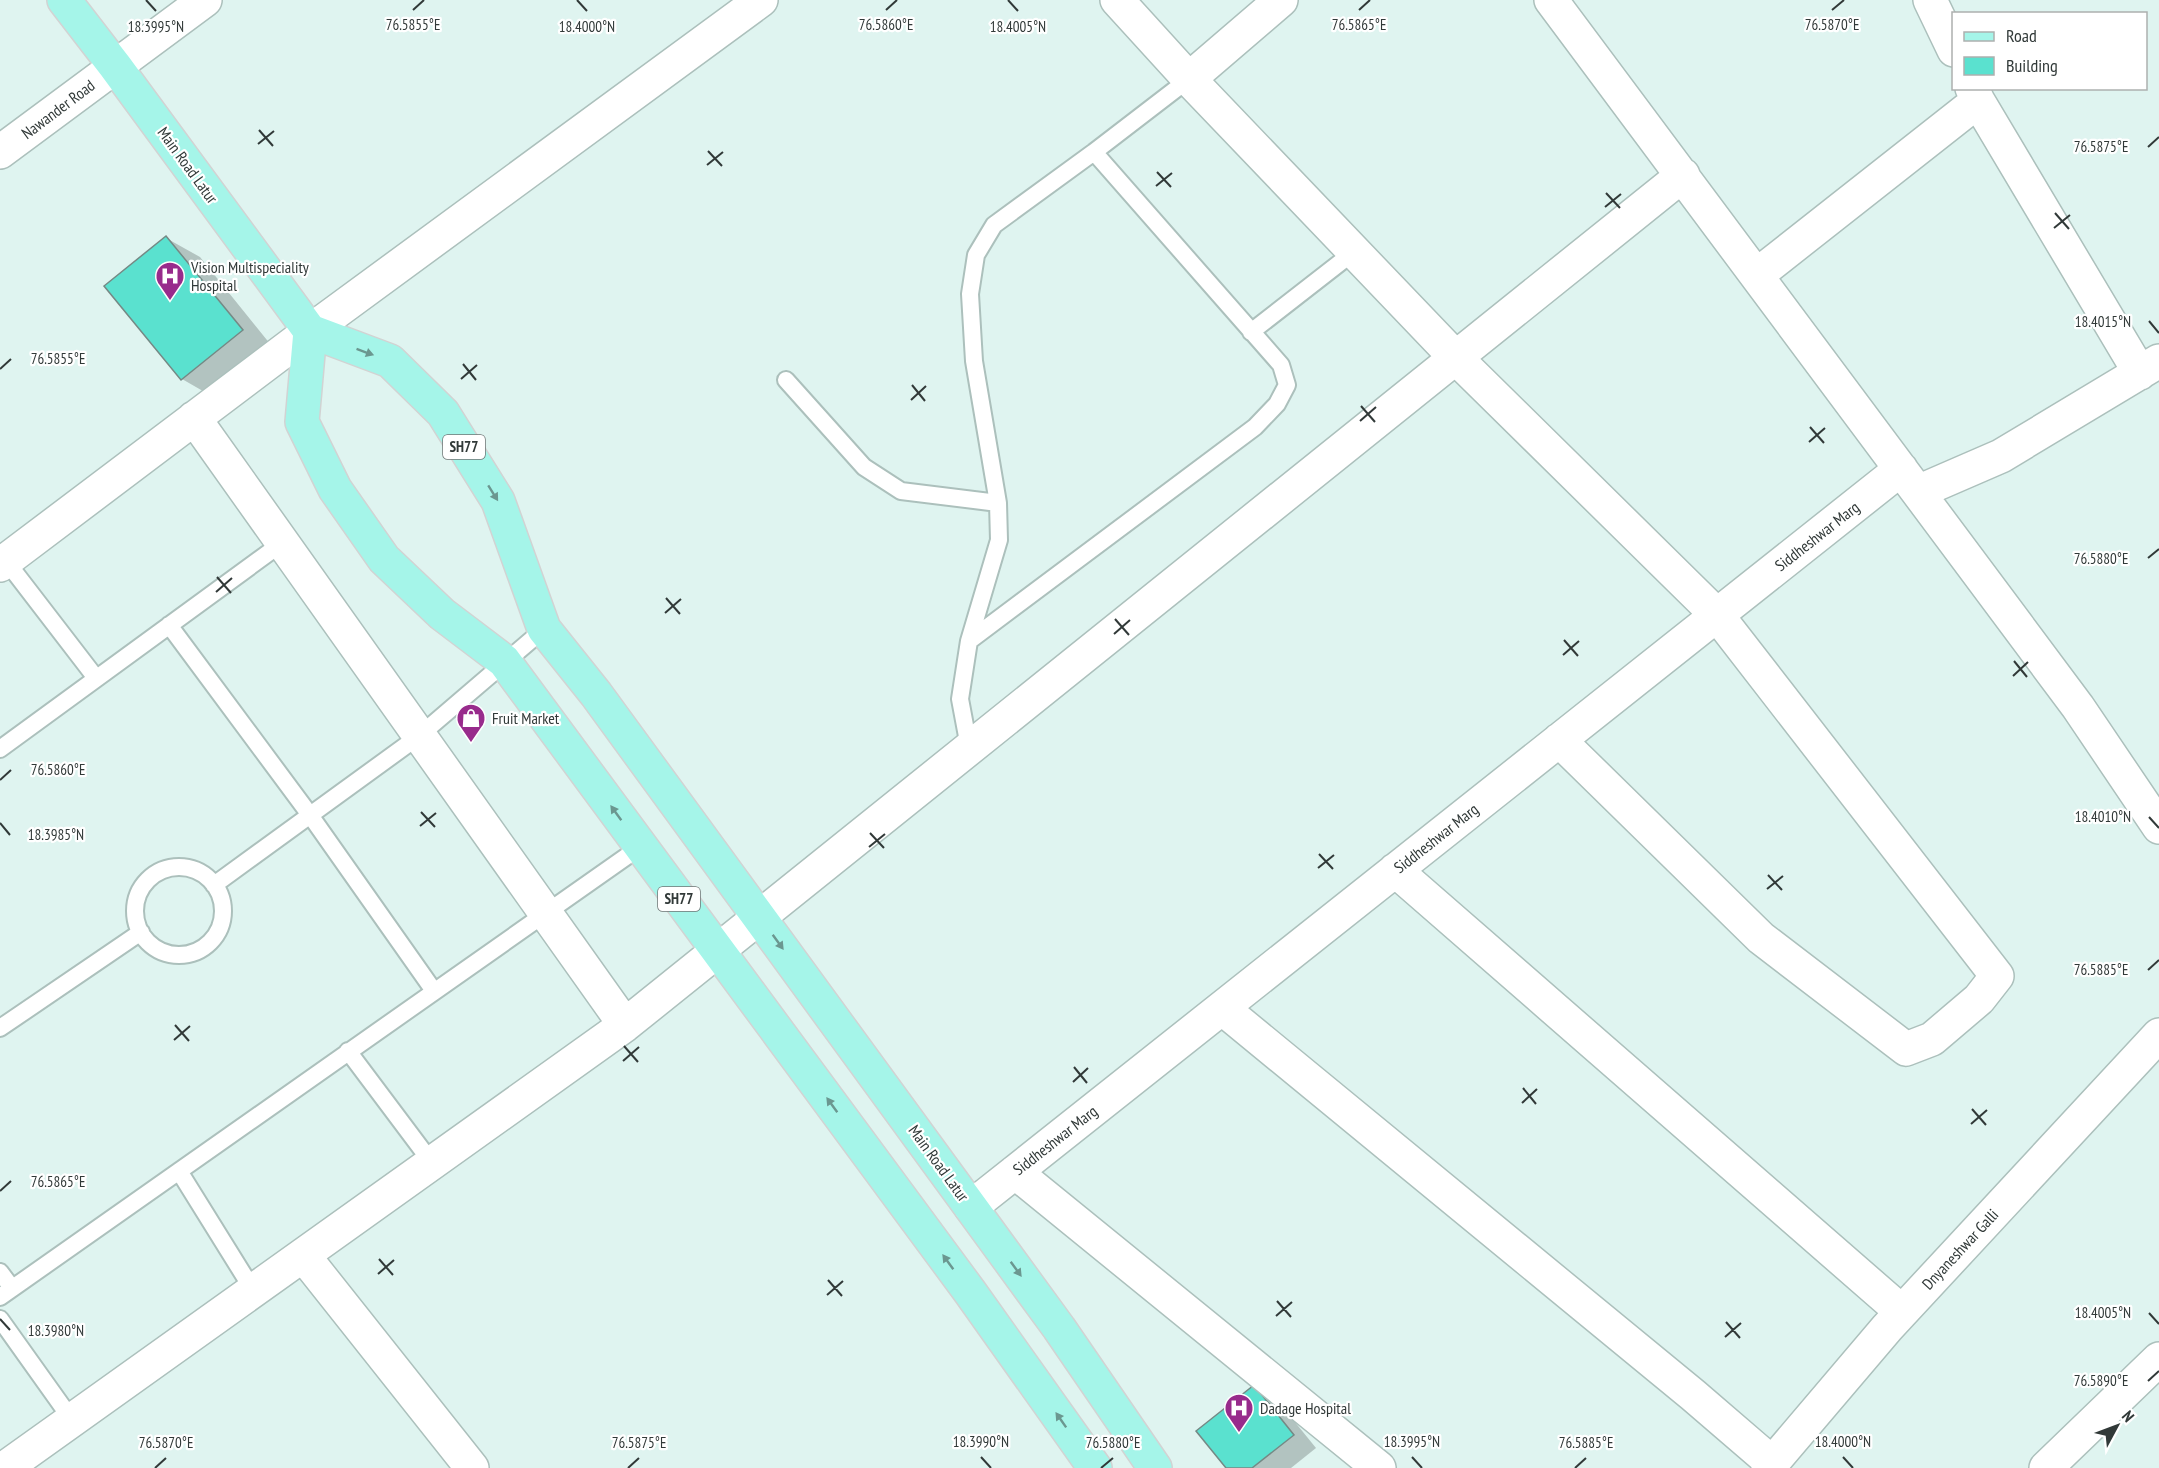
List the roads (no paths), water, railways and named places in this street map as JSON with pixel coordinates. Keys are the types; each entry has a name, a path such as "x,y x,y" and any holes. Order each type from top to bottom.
{"main road":[{"name":"Main Road Latur","path":"64,0 116,66 310,331"},
{"name":"SH77","path":"544,628 498,501 442,413 390,361 310,331 302,422 335,489 384,559 442,614 504,661 970,1292 1095,1468"},
{"name":"Main Road Latur","path":"544,628 596,694 971,1207 1059,1328 1155,1468"}],"street":[{"name":"Nawander Road","path":"0,152 205,0"},
{"path":"3,563 310,331 761,0"},
{"path":"1117,0 1189,79 1456,358 1717,615 1997,976 1979,999 1932,1040 1906,1049 1761,938 1559,740"},
{"path":"1189,79 1281,0"},
{"path":"1551,0 2078,707 2159,827"},
{"path":"1930,0 1952,48"},
{"path":"1757,275 1975,95 2150,367"},
{"path":"5,1468 625,1025 1683,175"},
{"name":"Siddheshwar Marg","path":"971,1207 1717,615 1910,480 2001,456 2150,367"},
{"path":"194,418 625,1025"},
{"path":"1395,870 1902,1312"},
{"path":"1222,1008 1693,1395 1770,1466"},
{"name":"Dnyaneshwar Galli","path":"1770,1466 1902,1312 2159,1035"},
{"path":"1016,1172 1379,1468"},
{"path":"303,1255 472,1468"},
{"path":"2046,1468 2159,1359"}],"lane":[{"path":"969,747 960,699 969,641 999,540 999,503 974,361 970,294 976,255 994,225 1189,79"},
{"path":"969,641 1255,428 1276,404 1287,385 1281,365 1094,152"},
{"path":"1251,332 1355,251"},
{"path":"786,380 864,467 901,490 999,503"},
{"path":"0,749 282,543"},
{"path":"3,563 96,678"},
{"path":"169,625 310,814 434,991"},
{"path":"214,885 419,736 544,628"},
{"path":"0,1272 6,1292 640,847"},
{"path":"180,866 194,869 217,889 222,903 222,919 217,933 207,945 193,952 179,955 163,952 150,944 141,932 135,917 136,902 141,888 151,876 165,869 180,866"},
{"path":"0,1028 141,932"},
{"path":"348,1052 432,1163"},
{"path":"179,1171 253,1290"},
{"path":"0,1319 72,1420"}],"place":[{"name":"Vision Multispeciality Hospital","path":"170,302"},
{"name":"Fruit Market","path":"471,744"},
{"name":"Dadage Hospital","path":"1239,1434"}]}
